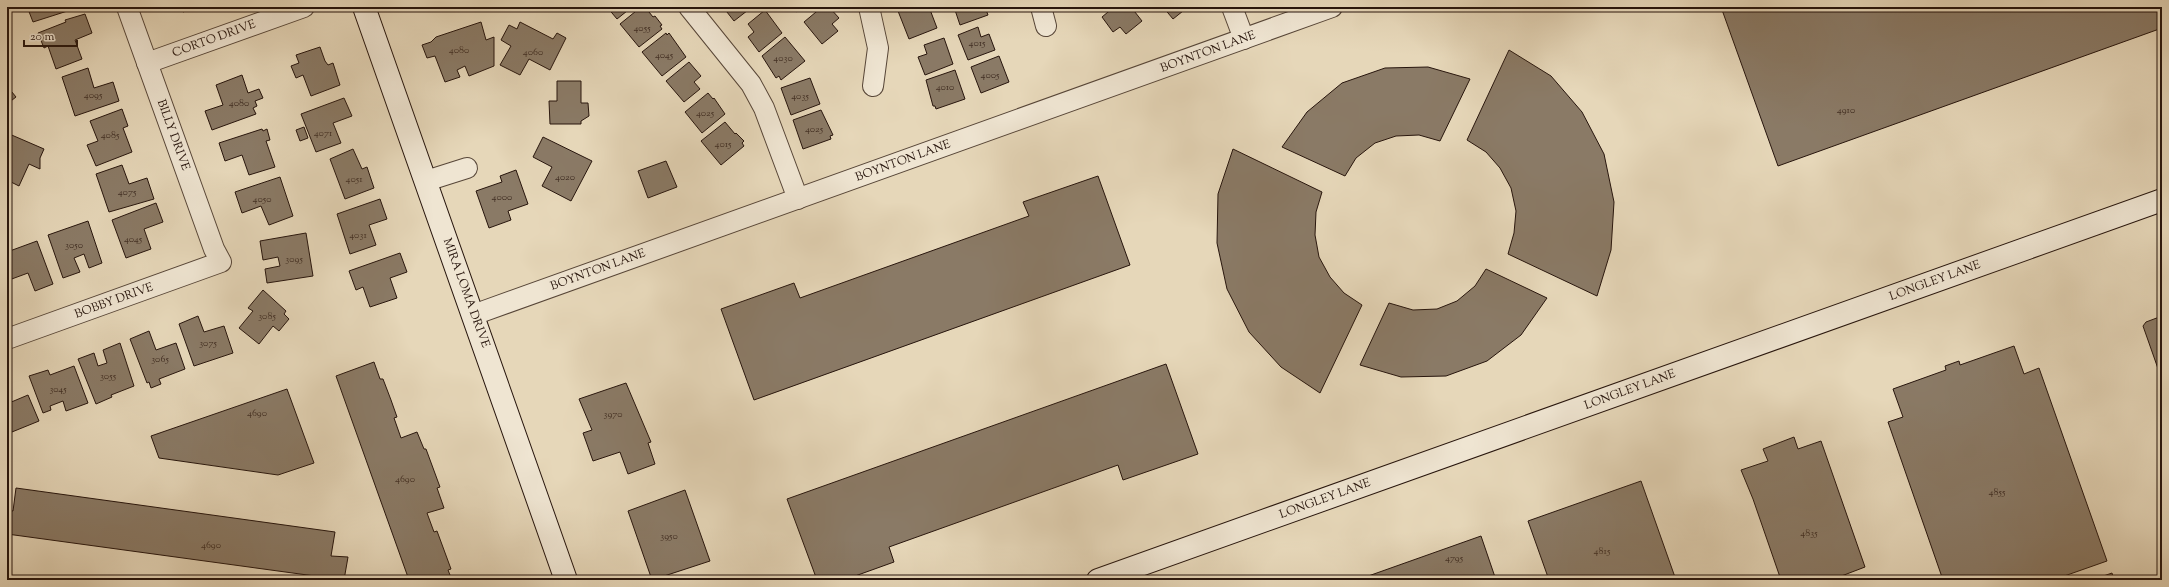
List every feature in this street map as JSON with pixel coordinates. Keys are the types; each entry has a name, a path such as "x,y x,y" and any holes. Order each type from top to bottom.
{"main road":[{"name":"MIRA LOMA DRIVE","path":"364,7 566,580"},
{"name":"LONGLEY LANE","path":"1098,580 2162,200"}],"street":[{"name":"BILLY DRIVE","path":"128,7 214,249 221,262"},
{"name":"CORTO DRIVE","path":"147,63 304,7"},
{"path":"689,7 751,84 764,108 798,198"},
{"path":"869,7 878,48 873,86"},
{"path":"1041,7 1046,26"},
{"path":"1232,7 1244,39"},
{"name":"BOYNTON LANE","path":"473,315 1332,7"},
{"path":"426,181 467,168"},
{"name":"BOBBY DRIVE","path":"7,339 221,262"}],"building":[{"path":"33,7 80,7 33,22 28,9"},
{"path":"181,7 197,7 183,12"},
{"path":"607,7 632,7 617,19"},
{"path":"641,7 645,7 653,17 655,16 662,25 660,26 662,29 639,47 620,24"},
{"path":"723,7 752,7 734,21"},
{"path":"792,7 802,7 796,12"},
{"path":"822,7 829,7 839,18 832,24 838,31 822,44 804,22"},
{"path":"910,7 929,7 937,28 909,39 898,11"},
{"path":"954,7 985,7 988,15 960,25"},
{"path":"1114,7 1131,7 1142,21 1126,34 1120,27 1113,32 1102,17"},
{"path":"1163,7 1188,7 1173,19"},
{"path":"1721,7 2162,7 2162,28 1778,166"},
{"path":"765,10 782,33 759,52 748,37 754,32 748,24"},
{"path":"85,14 92,33 75,40 82,59 56,69 48,46 44,48 38,33 66,22 65,20"},
{"path":"481,22 486,40 494,37 494,66 469,76 465,66 457,70 460,77 445,82 435,56 427,58 422,45 431,42 436,37"},
{"path":"520,22 553,39 557,33 566,38 550,70 529,59 520,75 500,65 511,46 501,40 509,25 517,29"},
{"path":"978,27 981,37 989,34 995,50 968,60 958,35"},
{"path":"666,33 667,35 669,33 686,57 662,76 642,52"},
{"path":"785,37 805,61 781,80 779,76 776,78 762,56"},
{"path":"944,38 953,64 925,75 918,57 927,54 924,45"},
{"path":"320,47 328,65 333,63 340,85 311,96 303,75 296,78 291,66 299,63 296,55"},
{"path":"1509,50 1551,76 1582,112 1604,154 1614,202 1611,250 1597,296 1508,254 1514,233 1516,211 1511,188 1500,168 1486,152 1467,140"},
{"path":"999,56 1009,82 981,93 971,67"},
{"path":"689,62 701,76 694,82 700,89 684,102 666,81"},
{"path":"1428,67 1470,79 1440,141 1419,135 1396,136 1375,143 1356,158 1345,176 1282,147 1307,112 1342,83 1385,68"},
{"path":"88,68 94,88 113,82 119,101 75,116 62,77"},
{"path":"955,70 965,99 936,109 935,106 933,106 926,80"},
{"path":"242,75 248,93 259,89 263,98 255,101 257,106 253,108 256,114 212,130 205,111 223,105 216,85"},
{"path":"810,78 820,104 791,115 781,88"},
{"path":"557,81 581,81 581,103 588,103 589,116 581,121 581,124 550,124 549,101 557,101"},
{"path":"7,86 16,97 7,104"},
{"path":"708,93 713,99 714,98 725,114 702,133 685,112"},
{"path":"344,98 352,116 333,123 341,143 316,152 301,114"},
{"path":"122,109 128,126 123,128 132,152 96,166 87,145 98,141 90,121"},
{"path":"821,110 833,135 830,136 831,139 803,149 793,120"},
{"path":"725,122 735,134 736,133 744,141 742,143 744,146 721,165 701,141"},
{"path":"304,127 308,138 300,141 296,130"},
{"path":"262,129 263,131 267,129 270,140 266,141 275,167 249,175 242,155 225,161 219,143"},
{"path":"7,133 44,149 40,158 40,169 29,164 19,186 7,180"},
{"path":"543,137 592,161 571,201 542,186 552,167 533,157"},
{"path":"353,149 362,169 367,167 374,188 345,199 330,159"},
{"path":"1233,149 1322,192 1316,212 1315,235 1319,257 1330,277 1344,293 1362,305 1320,393 1281,367 1249,332 1227,289 1217,243 1218,194"},
{"path":"666,161 677,187 648,198 638,171"},
{"path":"122,165 129,184 147,178 154,199 109,212 96,174"},
{"path":"516,170 528,204 508,211 511,220 489,228 476,191 502,182 500,176"},
{"path":"1098,176 1130,265 754,400 721,309 794,283 800,298 1029,216 1023,202"},
{"path":"280,177 293,216 269,225 261,206 242,213 235,192"},
{"path":"380,199 387,219 369,225 376,245 350,254 337,214"},
{"path":"156,203 163,222 144,229 151,249 126,258 112,220"},
{"path":"88,221 102,263 89,268 84,254 74,258 80,272 63,278 48,235"},
{"path":"306,233 313,276 267,283 265,269 280,266 278,257 263,260 260,241"},
{"path":"37,241 53,284 35,291 28,273 9,280 7,274 7,252"},
{"path":"400,253 407,272 390,278 397,298 370,307 363,287 356,290 349,271"},
{"path":"1486,269 1547,298 1521,335 1487,361 1446,376 1401,377 1360,365 1389,303 1413,310 1437,309 1457,301 1475,286"},
{"path":"263,290 286,311 284,314 289,319 279,331 273,326 259,344 239,328 253,311 248,308"},
{"path":"198,316 204,332 224,326 233,353 194,366 179,324"},
{"path":"2162,316 2162,380 2143,326 2146,322"},
{"path":"149,331 156,350 176,343 185,369 159,379 161,384 151,388 149,382 147,383 130,339"},
{"path":"120,343 134,386 111,395 112,397 96,404 78,359 94,353 98,366 107,363 103,350"},
{"path":"2014,346 2024,374 2039,368 2107,561 2053,580 1943,580 1888,422 1903,417 1893,389 1946,370 1945,366 1959,361 1960,365"},
{"path":"374,362 380,379 383,379 391,400 397,417 394,418 401,438 417,432 424,449 426,449 440,487 437,488 444,508 427,513 434,532 437,531 451,569 448,570 452,580 409,580 336,376"},
{"path":"1166,364 1198,454 1123,480 1118,465 889,547 894,562 844,580 817,580 787,499"},
{"path":"74,366 88,403 66,411 63,401 50,406 51,410 43,413 29,376 48,370 50,375"},
{"path":"626,383 651,442 648,443 655,464 628,474 620,452 593,461 583,433 592,430 579,399"},
{"path":"287,389 314,463 278,475 159,458 151,436"},
{"path":"28,395 39,421 7,434 7,398 9,403"},
{"path":"1794,437 1798,449 1821,441 1865,567 1831,580 1781,580 1753,499 1741,470 1768,461 1763,449"},
{"path":"1641,481 1676,580 1549,580 1528,521"},
{"path":"16,488 335,532 331,556 348,557 344,580 7,534 7,510 13,511"},
{"path":"685,490 710,561 652,580 628,511"},
{"path":"1481,536 1496,580 1357,580"},
{"path":"2112,573 2114,580 2092,580"}]}
